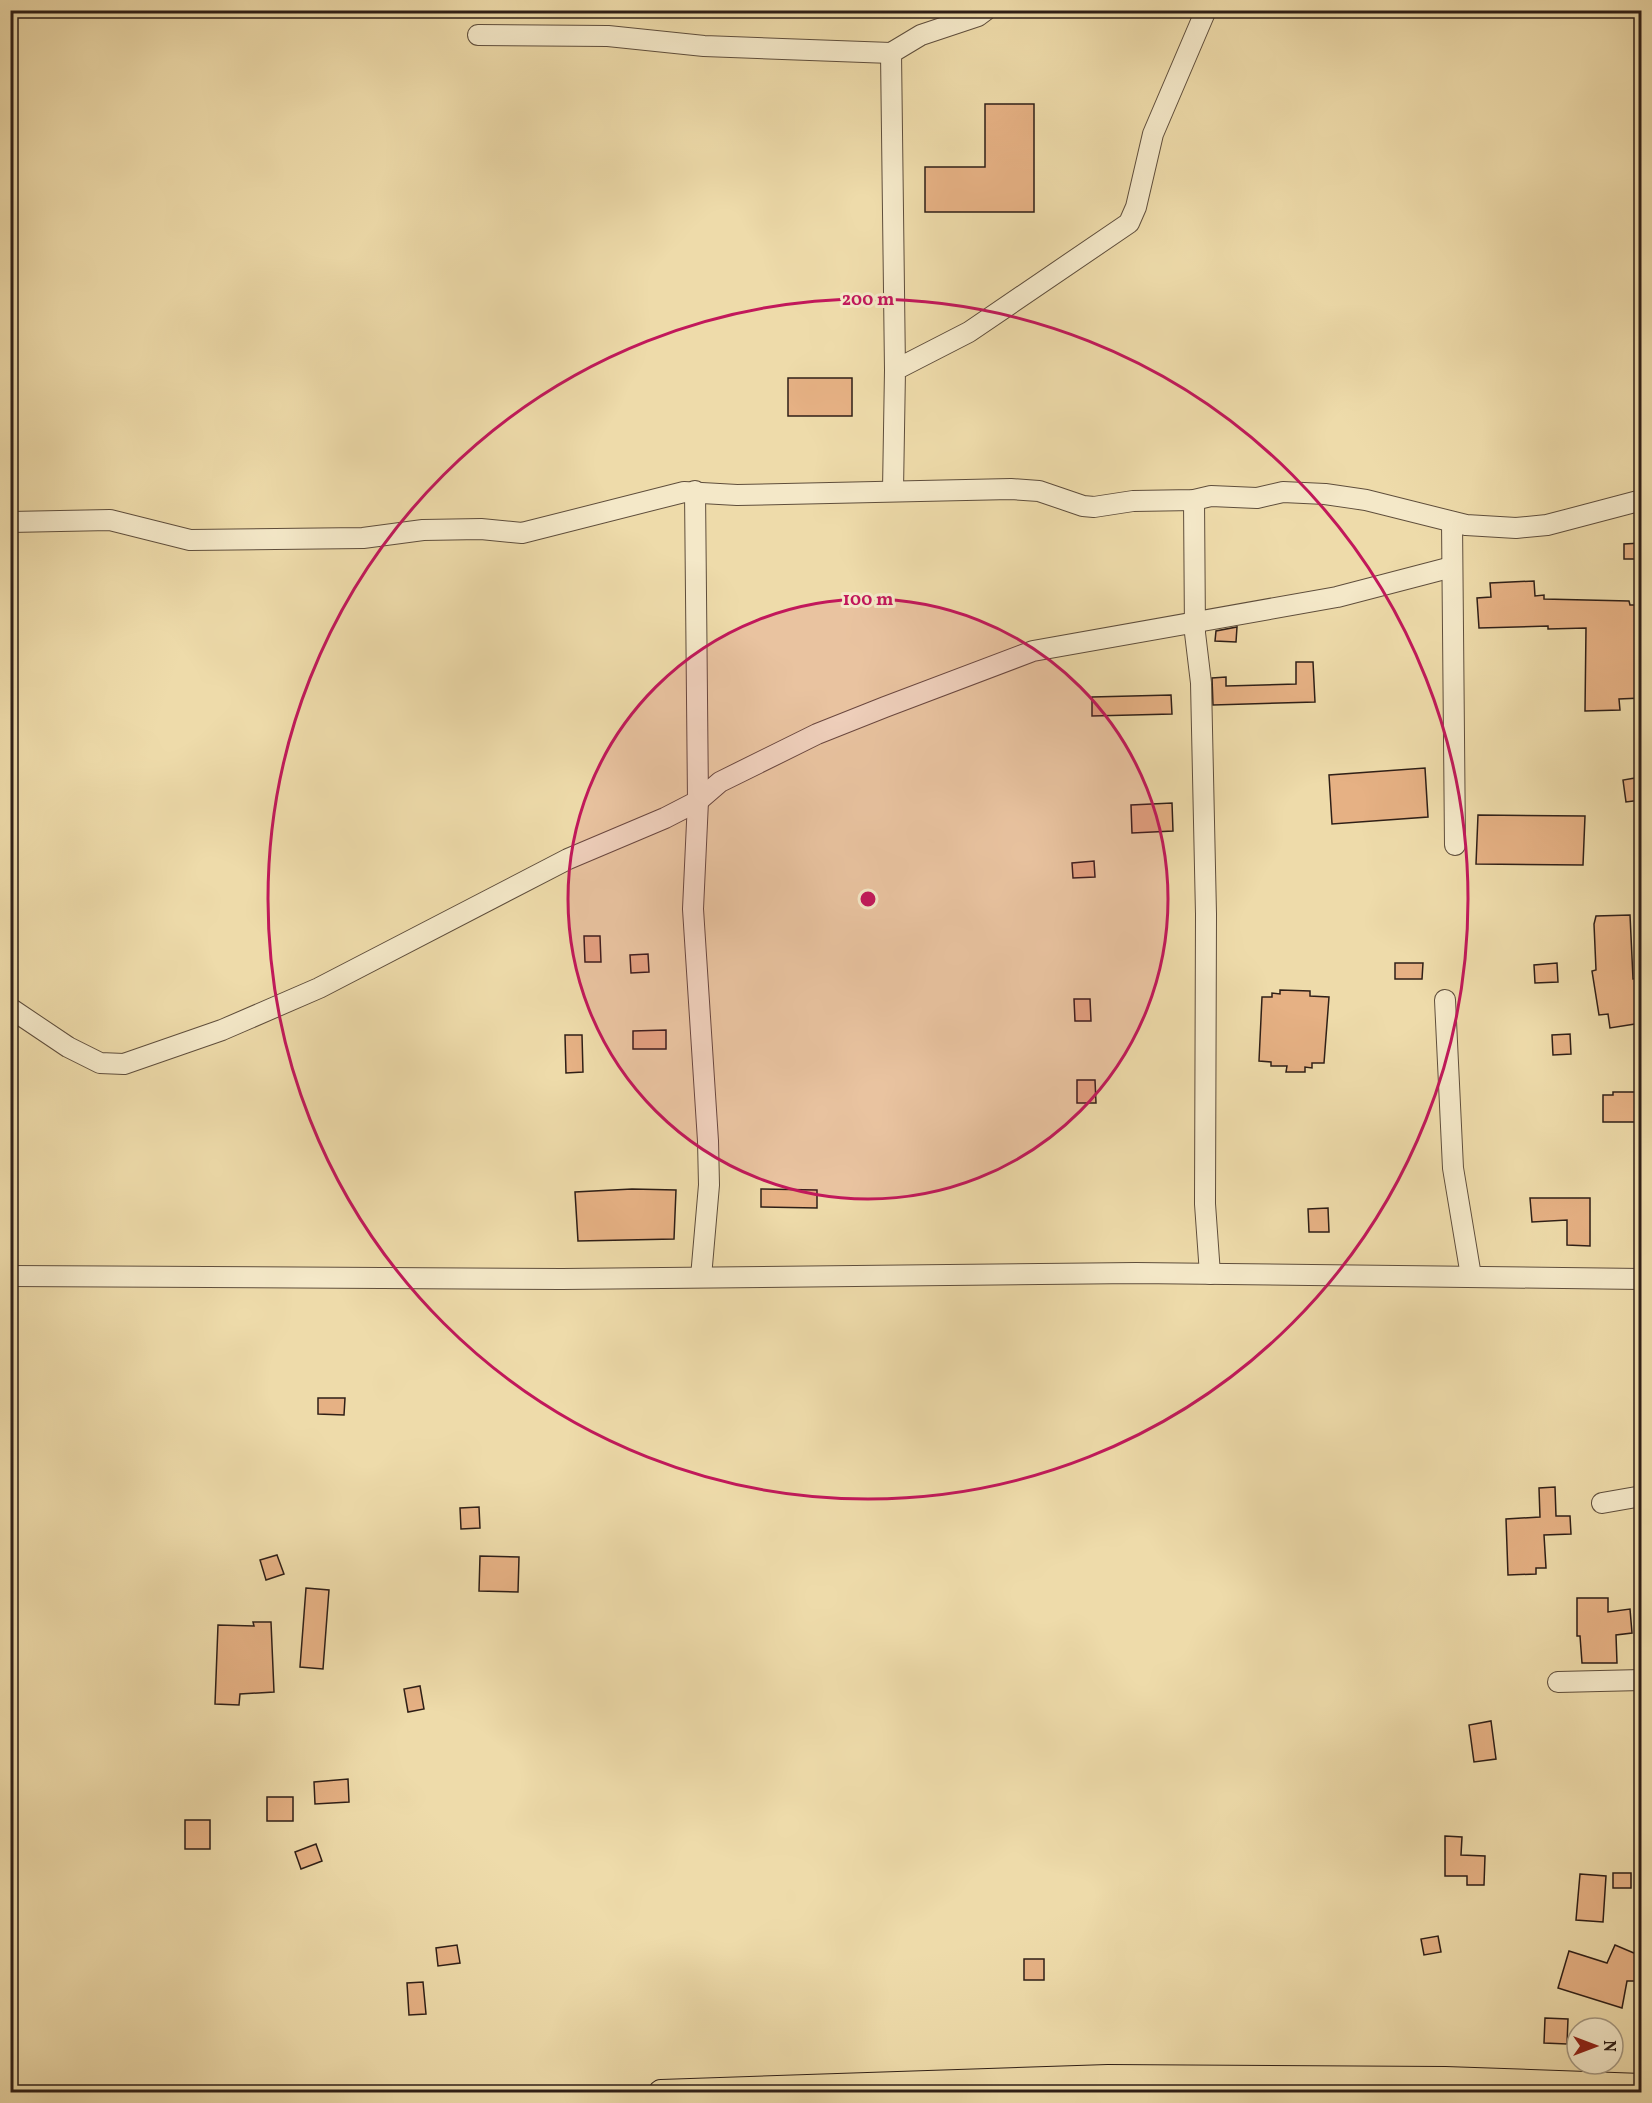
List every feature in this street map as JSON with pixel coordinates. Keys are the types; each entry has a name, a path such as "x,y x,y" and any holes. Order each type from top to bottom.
{"main road":[{"path":"661,2092 1108,2077 1445,2079 1626,2087"}],"street":[{"path":"478,35 608,36 704,46 891,53 921,35 978,16 986,10"},
{"path":"895,370 969,332 1129,223 1136,207 1153,134 1206,10"},
{"path":"891,53 895,370 892,490"},
{"path":"10,522 110,520 190,540 363,538 423,530 481,529 522,533 695,491 737,495 1011,489 1039,491 1083,506 1094,507 1133,501 1194,500 1211,496 1257,498 1283,492 1325,494 1366,500 1452,522 1516,528 1547,525 1641,500"},
{"path":"695,491 698,801 693,909 709,1152 709,1185 701,1277"},
{"path":"1194,500 1206,914 1205,1204 1210,1274"},
{"path":"1452,522 1455,845"},
{"path":"10,1008 68,1047 100,1063 124,1064 222,1030 319,988 506,889 698,801 720,782 817,734 1034,651 1337,597 1452,567"},
{"path":"1445,1000 1453,1168 1471,1276"},
{"path":"10,1276 701,1277 1210,1274 1641,1279"},
{"path":"1602,1503 1641,1496"},
{"path":"1558,1682 1641,1680"}],"building":[{"path":"985,104 1034,104 1034,212 925,212 925,167 985,167"},
{"path":"788,378 852,378 852,416 788,416"},
{"path":"1641,543 1641,559 1624,559 1624,544"},
{"path":"1534,581 1535,596 1544,595 1544,599 1629,601 1630,605 1641,605 1641,698 1619,699 1620,710 1585,711 1586,628 1548,629 1548,626 1479,628 1477,598 1491,597 1490,583"},
{"path":"1237,627 1236,642 1215,641 1216,631"},
{"path":"1296,662 1313,662 1315,702 1213,705 1212,678 1226,677 1226,686 1296,684"},
{"path":"1171,695 1172,714 1092,716 1092,697"},
{"path":"1425,768 1428,817 1332,824 1329,775"},
{"path":"1641,777 1641,800 1626,802 1623,780"},
{"path":"1172,803 1173,831 1132,833 1131,805"},
{"path":"1478,815 1585,816 1583,865 1476,864"},
{"path":"1094,861 1095,877 1073,878 1072,863"},
{"path":"1630,915 1633,979 1641,978 1641,1023 1610,1028 1608,1014 1599,1015 1592,971 1596,970 1594,924 1596,916"},
{"path":"584,936 600,936 601,962 585,962"},
{"path":"648,954 649,972 631,973 630,955"},
{"path":"1395,963 1423,963 1422,979 1395,979"},
{"path":"1557,963 1558,982 1535,983 1534,965"},
{"path":"1280,990 1310,991 1310,996 1329,997 1324,1063 1312,1063 1312,1068 1305,1067 1305,1072 1286,1072 1287,1066 1271,1066 1271,1062 1259,1061 1262,997 1272,997 1272,993 1280,994"},
{"path":"1074,999 1090,999 1091,1021 1075,1021"},
{"path":"666,1030 666,1049 633,1049 633,1031"},
{"path":"1570,1034 1571,1054 1553,1055 1552,1035"},
{"path":"565,1035 582,1035 583,1072 566,1073"},
{"path":"1077,1080 1095,1080 1096,1103 1077,1103"},
{"path":"1613,1092 1641,1092 1641,1122 1603,1122 1603,1095 1613,1095"},
{"path":"632,1189 676,1190 674,1239 578,1241 575,1192"},
{"path":"761,1189 817,1190 817,1208 761,1207"},
{"path":"1530,1198 1590,1198 1590,1246 1567,1245 1567,1220 1532,1222"},
{"path":"1328,1208 1329,1232 1309,1232 1308,1209"},
{"path":"318,1398 345,1398 344,1415 318,1414"},
{"path":"1555,1487 1556,1516 1570,1516 1571,1534 1544,1535 1546,1568 1536,1568 1536,1574 1508,1575 1506,1519 1540,1517 1539,1488"},
{"path":"479,1507 480,1528 461,1529 460,1508"},
{"path":"277,1555 284,1574 266,1580 260,1560"},
{"path":"480,1556 519,1557 518,1592 479,1591"},
{"path":"306,1588 329,1590 323,1669 300,1667"},
{"path":"1577,1598 1608,1598 1608,1612 1630,1609 1632,1633 1616,1635 1617,1663 1582,1663 1580,1636 1577,1636"},
{"path":"253,1622 271,1622 274,1692 240,1694 239,1705 215,1704 218,1625 254,1626"},
{"path":"420,1686 424,1709 408,1712 404,1689"},
{"path":"1491,1721 1496,1759 1474,1762 1469,1725"},
{"path":"348,1779 349,1802 315,1804 314,1782"},
{"path":"267,1797 293,1797 293,1821 267,1821"},
{"path":"185,1820 210,1820 210,1849 185,1849"},
{"path":"1445,1836 1462,1837 1461,1855 1485,1856 1484,1885 1467,1885 1467,1876 1445,1876"},
{"path":"316,1844 322,1861 301,1869 295,1852"},
{"path":"1613,1873 1631,1873 1631,1888 1613,1888"},
{"path":"1580,1874 1606,1876 1603,1922 1576,1920"},
{"path":"1438,1936 1441,1952 1424,1955 1421,1939"},
{"path":"457,1945 460,1963 438,1966 436,1948"},
{"path":"1615,1945 1641,1956 1641,1981 1627,1981 1622,2008 1558,1988 1569,1951 1607,1963"},
{"path":"1024,1959 1044,1959 1044,1980 1024,1980"},
{"path":"423,1982 426,2014 409,2015 407,1983"},
{"path":"1545,2018 1565,2019 1565,2044 1544,2043"}]}
